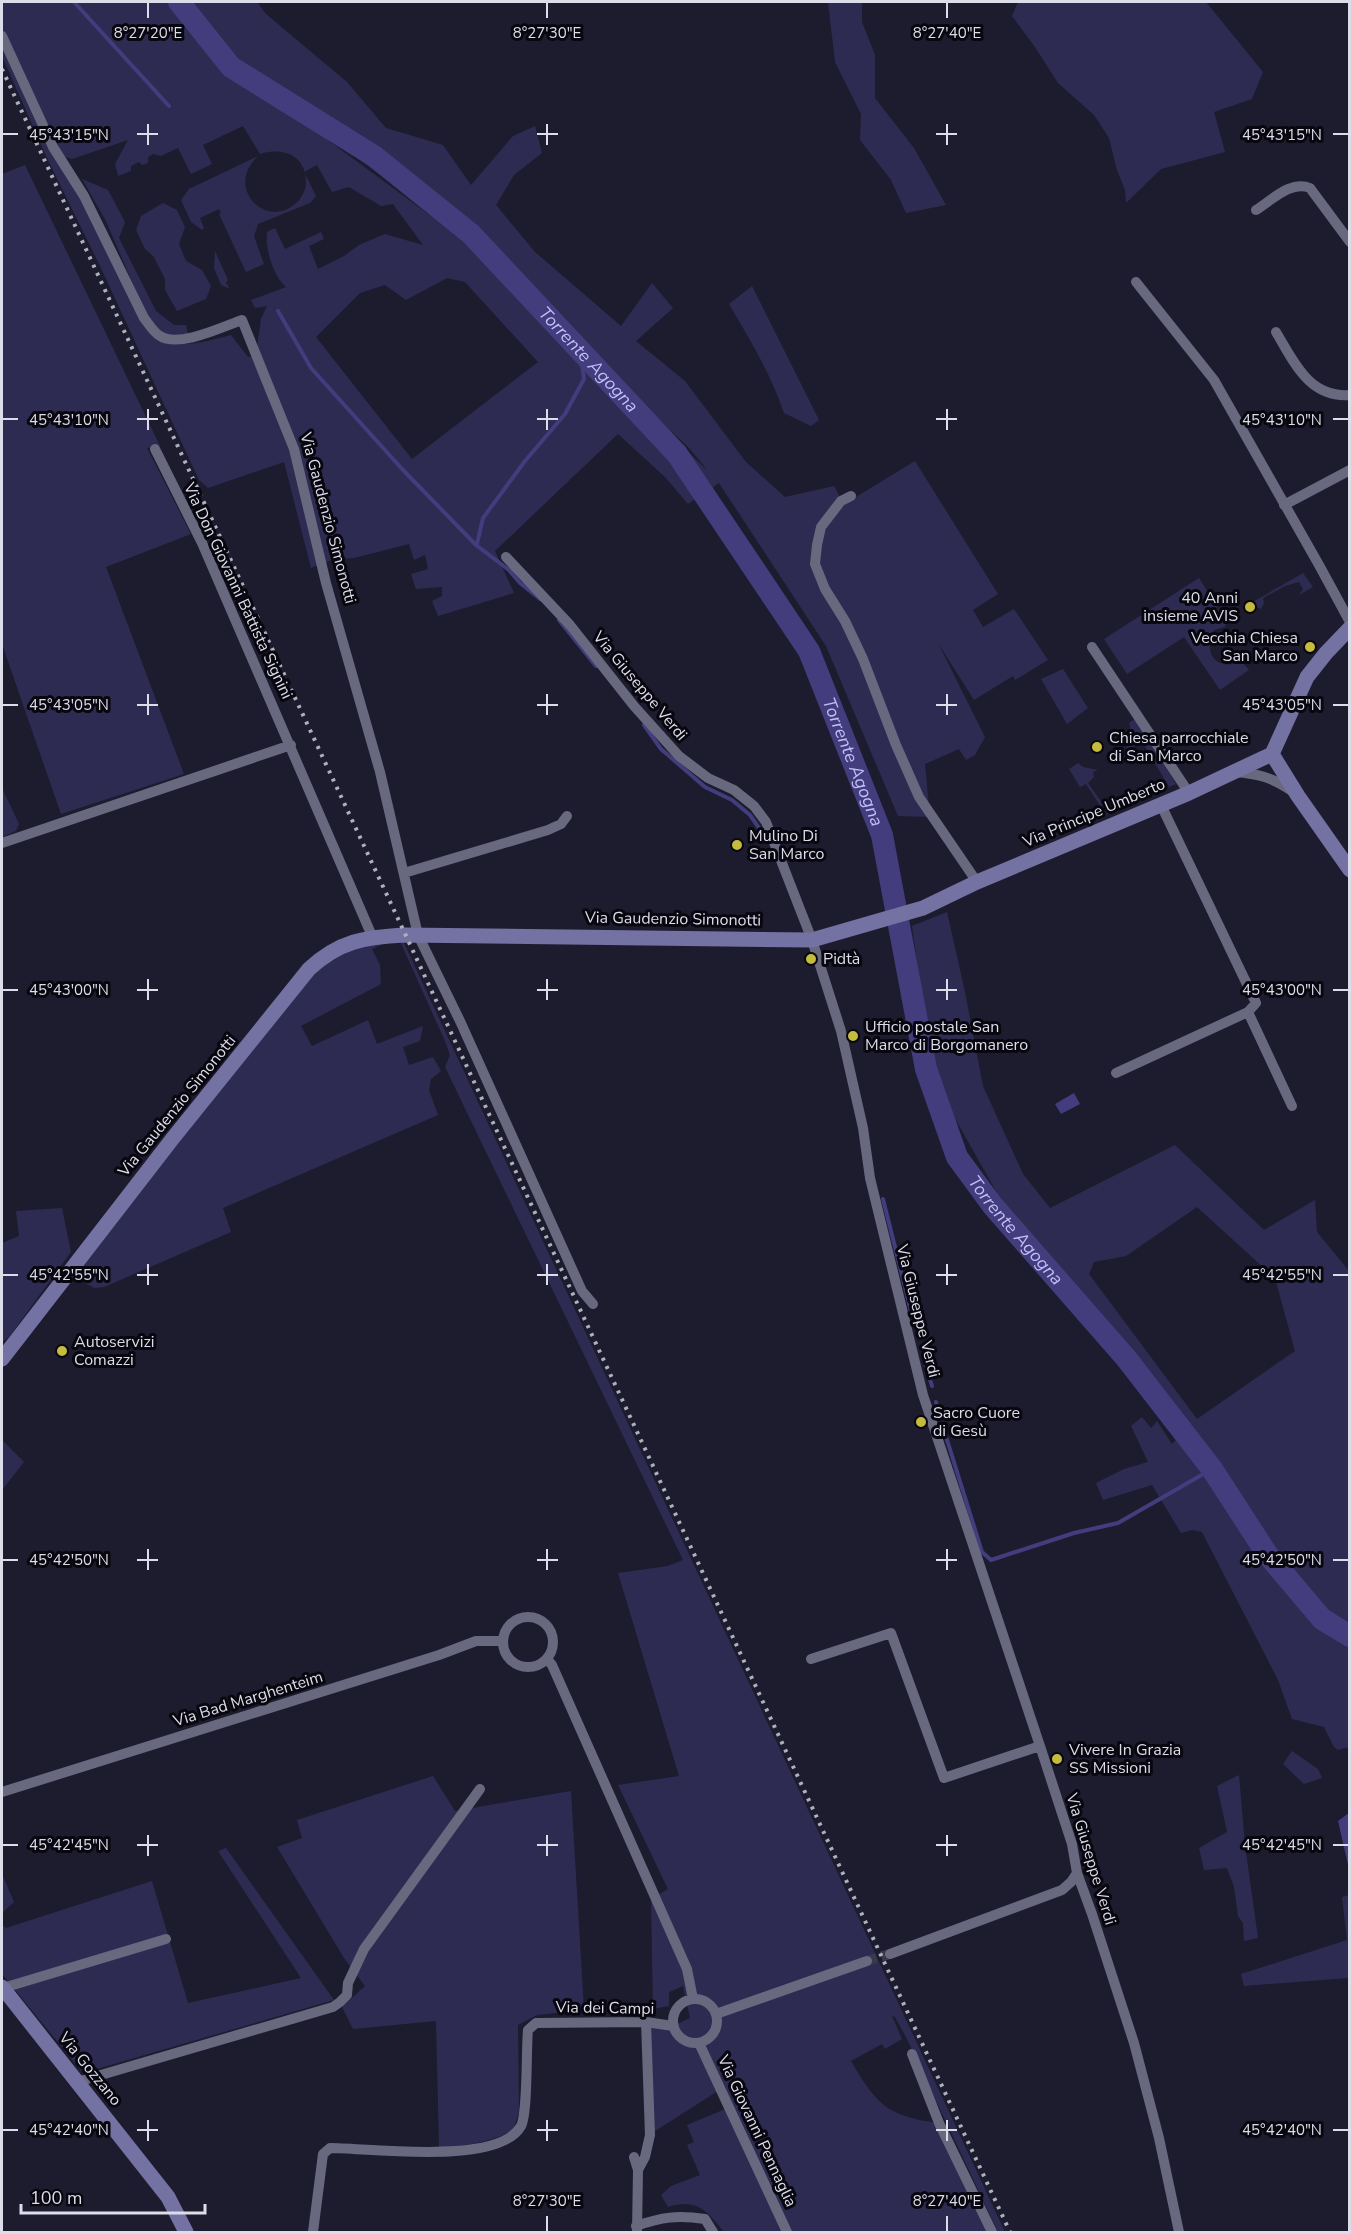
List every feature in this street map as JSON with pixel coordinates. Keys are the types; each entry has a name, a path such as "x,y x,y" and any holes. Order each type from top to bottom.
{"street":[{"name":"Via Gaudenzio Simonotti","path":"2,36 53,147 84,196 144,318 154,331 159,336 171,340 194,337 242,320 294,449 326,583 380,772 418,935"},
{"path":"1256,210 1294,186 1302,184 1310,188 1350,242"},
{"path":"1136,282 1214,380 1350,622"},
{"path":"1276,333 1309,382 1336,396 1350,394"},
{"name":"Via Don Giovanni Battista Signini","path":"155,450 202,543 372,936"},
{"path":"1284,505 1350,470"},
{"path":"850,496 841,501 821,527 815,564 825,589 845,621 863,659 919,797 977,882"},
{"name":"Via Giuseppe Verdi","path":"506,557 570,625 634,706 679,756 708,778 734,790 754,806 766,822 812,939 848,1058 863,1128 870,1178 923,1395 1072,1844 1077,1872 1134,2043 1159,2138 1179,2232"},
{"path":"1346,636 1307,677 1272,754 1298,796 1350,870"},
{"path":"1092,646 1189,793"},
{"path":"2,843 291,745"},
{"name":"Via Principe Umberto","path":"923,908 977,882 1189,793 1272,754"},
{"path":"1233,772 1256,774 1278,781 1298,796"},
{"path":"1116,1072 1248,1012 1256,1003 1161,805"},
{"path":"404,873 548,830 561,824 567,816"},
{"name":"Via Gaudenzio Simonotti","path":"2,1359 173,1138 309,969 337,948 372,936 418,935 812,939 923,908"},
{"path":"418,935 460,1021 582,1291 593,1304"},
{"path":"1248,1012 1292,1106"},
{"path":"530,1617 538,1619 550,1629 554,1645 547,1659 531,1667 515,1663 508,1658 503,1641 508,1626 514,1621 530,1617"},
{"path":"811,1659 891,1633 944,1778 1040,1746"},
{"name":"Via Bad Marghenteim","path":"2,1792 439,1655 476,1641 503,1641"},
{"path":"547,1659 552,1665 687,1969 693,1999"},
{"path":"77,2082 333,2007 340,2002 346,1995 348,1983 364,1949 480,1789"},
{"path":"890,1954 1062,1890 1077,1872"},
{"name":"Via Gozzano","path":"166,1939 2,1987 168,2197 186,2232"},
{"path":"716,2014 864,1962"},
{"path":"693,1999 707,2002 716,2014 717,2022 712,2036 699,2043 680,2038 673,2026 673,2018 679,2005 693,1999"},
{"path":"638,2170 645,2157 650,2135 646,2022"},
{"name":"Via dei Campi","path":"313,2232 324,2154 330,2148 431,2152 498,2144 512,2137 522,2126 525,2110 528,2030 536,2023 646,2022 673,2026"},
{"name":"Via Giovanni Pennaglia","path":"699,2043 787,2232"},
{"path":"912,2054 939,2123 992,2232"},
{"path":"634,2157 638,2170 637,2229 660,2217 684,2216 705,2219 713,2232"}],"shaded area":[{"path":"2,2 178,2 230,68 473,247 708,471 690,449 476,245 232,66 181,2 257,2 266,14 347,82 386,128 443,145 471,185 513,136 535,126 542,153 514,175 496,205 535,252 621,326 652,283 673,308 636,341 685,381 746,462 785,497 834,486 841,499 851,500 915,461 998,594 973,610 983,627 1014,609 1048,660 1015,680 1013,676 974,700 938,643 985,737 975,755 966,760 959,749 925,764 930,817 898,816 826,646 719,483 688,504 665,477 618,434 495,551 514,593 438,616 432,601 442,596 442,587 416,589 411,574 428,569 425,555 414,560 409,544 354,558 334,559 311,568 284,462 208,488 199,480 100,266 46,156 2,56 2,47 36,118 156,339 185,344 231,335 248,357 256,355 261,319 267,306 255,308 251,300 286,287 277,276 269,254 267,232 275,228 285,249 321,232 324,239 309,246 318,269 344,256 359,245 385,234 423,245 393,204 381,206 349,187 332,192 317,165 305,172 302,165 291,155 276,152 260,154 243,126 203,145 212,164 191,174 178,148 161,156 153,154 148,157 148,163 142,165 139,162 131,166 131,171 118,176 115,164 128,140 72,159 63,156 2,29","holes":["447,278 465,282 538,362 412,459 316,337 360,293 385,285 406,300"]},
{"path":"828,2 862,2 862,22 875,55 875,98 914,148 946,205 906,213 891,180 860,140 861,114 835,62"},
{"path":"1018,2 1206,2 1263,72 1252,99 1214,112 1225,152 1161,169 1126,203 1125,190 1109,138 1094,115 1058,83 1012,16"},
{"path":"258,156 248,169 245,182 248,194 264,210 276,212 288,209 300,199 306,182 305,174 316,196 310,203 258,224 254,236 264,264 246,272 219,214 221,213 219,209 200,218 204,228 202,230 191,222 181,200 189,189"},
{"path":"25,165 160,446 147,448 191,534 106,567 184,774 61,814 2,644 2,174"},
{"path":"82,179 108,190 125,222 119,238 156,311 174,325 186,325 188,334 170,337 147,317 106,221"},
{"path":"163,203 177,210 185,227 179,244 186,261 202,270 211,286 206,299 177,311 165,290 165,279 154,257 145,249 136,230 141,216"},
{"path":"215,251 230,289 221,285 214,268"},
{"path":"752,286 819,420 811,426 784,413 766,371 729,304"},
{"path":"1303,573 1313,587 1299,595 1303,589 1299,582 1285,586 1263,598 1264,603 1261,609 1256,607 1249,611 1246,606"},
{"path":"1199,578 1219,610 1224,611 1234,607 1236,611 1227,617 1225,627 1214,630 1210,642 1212,656 1219,663 1230,664 1241,661 1249,670 1220,690 1184,637 1127,674 1104,639"},
{"path":"1063,669 1088,708 1067,724 1041,679"},
{"path":"1135,719 1147,738 1134,747 1128,758 1124,753 1130,734 1129,723"},
{"path":"1150,741 1176,784 1169,787 1145,746"},
{"path":"1078,763 1083,767 1098,770 1093,772 1094,777 1088,783 1105,807 1131,797 1134,802 1106,815 1086,784 1080,787 1069,769"},
{"path":"3,790 19,824 16,831 2,837 2,793"},
{"path":"947,912 983,1086 1023,1174 1050,1208 1175,1145 1264,1230 1315,1200 1317,1232 1349,1271 1349,1747 1338,1750 1334,1747 1324,1727 1292,1719 1278,1680 1202,1532 1192,1530 1181,1533 1152,1485 1103,1500 1096,1483 1124,1469 1148,1462 1131,1426 1142,1417 1151,1428 1157,1421 1172,1444 1189,1427 1084,1295 1005,1207 948,1106 929,1049 912,926","holes":["1197,1207 1275,1278 1295,1351 1197,1419 1089,1274 1094,1262 1126,1256"]},
{"path":"400,941 403,941 1005,2232 998,2232 906,2037 895,2017 892,2016 902,2039 885,2049 882,2044 851,2061 868,2088 885,2106 907,2117 939,2123 992,2232 724,2232 701,2208 687,2204 668,2207 661,2195 671,2186 700,2175 687,2145 694,2142 687,2125 730,2107 721,2089 652,2133 646,2024 673,2026 690,2018 683,1986 669,1992 669,2006 653,2009 651,1899 668,1889 618,1785 679,1776 618,1573 668,1566 683,1560 445,1067 450,1055 445,1041"},
{"path":"387,942 372,949 380,965 381,984 301,1026 312,1046 368,1020 377,1044 423,1026 420,1041 403,1047 409,1065 433,1057 441,1071 431,1079 429,1090 438,1115 223,1208 231,1232 104,1287 94,1288 82,1281 72,1268 173,1138 337,948"},
{"path":"1074,1093 1080,1104 1061,1114 1055,1104"},
{"path":"62,1208 71,1252 9,1337 2,1342 2,1243 19,1236 16,1211"},
{"path":"2,1440 24,1462 2,1490"},
{"path":"1292,1751 1318,1769 1322,1778 1304,1784 1283,1764"},
{"path":"1239,1775 1245,1845 1258,1938 1244,1941 1243,1923 1238,1916 1234,1887 1227,1868 1204,1870 1199,1848 1227,1832 1217,1786"},
{"path":"433,1776 455,1811 571,1791 584,2010 537,2015 518,2025 519,2112 513,2130 486,2141 439,2148 436,2021 353,2029 342,2007 365,1986 344,1958 277,1847 302,1838 297,1820"},
{"path":"1349,1813 1349,1869 1338,1821"},
{"path":"226,1848 334,2000 83,2073 2,1974 2,1925 6,1928 152,1881 188,2003 301,1978 218,1851"},
{"path":"2,1874 14,1902 2,1913"},
{"path":"1349,1895 1349,1978 1244,1986 1241,1974 1347,1940 1342,1897"}],"waterway":[{"path":"74,2 169,106"},
{"name":"Torrente Agogna","path":"179,2 231,67 374,156 471,234 677,454 809,651 882,835 926,1069 957,1157 993,1206 1126,1358 1212,1469 1267,1554 1322,1619 1350,1636"},
{"path":"278,311 311,368 403,470 476,545 509,570 520,583 540,599"},
{"path":"477,544 483,518 525,461 565,414 584,379 580,350"},
{"path":"559,620 596,666"},
{"path":"644,725 661,749 705,787 732,800 750,815 768,841"},
{"path":"883,1199 911,1311"},
{"path":"925,1363 932,1386"},
{"path":"936,1402 940,1418"},
{"path":"943,1427 982,1552 991,1560 1074,1533 1118,1523 1212,1469"}],"tunnel":[{"path":"867,1961 890,1954"}],"railway":[{"path":"2,69 1010,2232"}],"place":[{"name":"40 Anni insieme AVIS","path":"1250,607"},
{"name":"Vecchia Chiesa San Marco","path":"1310,647"},
{"name":"Chiesa parrocchiale di San Marco","path":"1097,747"},
{"name":"Mulino Di San Marco","path":"737,845"},
{"name":"Pidtà","path":"811,959"},
{"name":"Ufficio postale San Marco di Borgomanero","path":"853,1036"},
{"name":"Autoservizi Comazzi","path":"62,1351"},
{"name":"Sacro Cuore di Gesù","path":"921,1422"},
{"name":"Vivere In Grazia SS Missioni","path":"1057,1759"}]}
